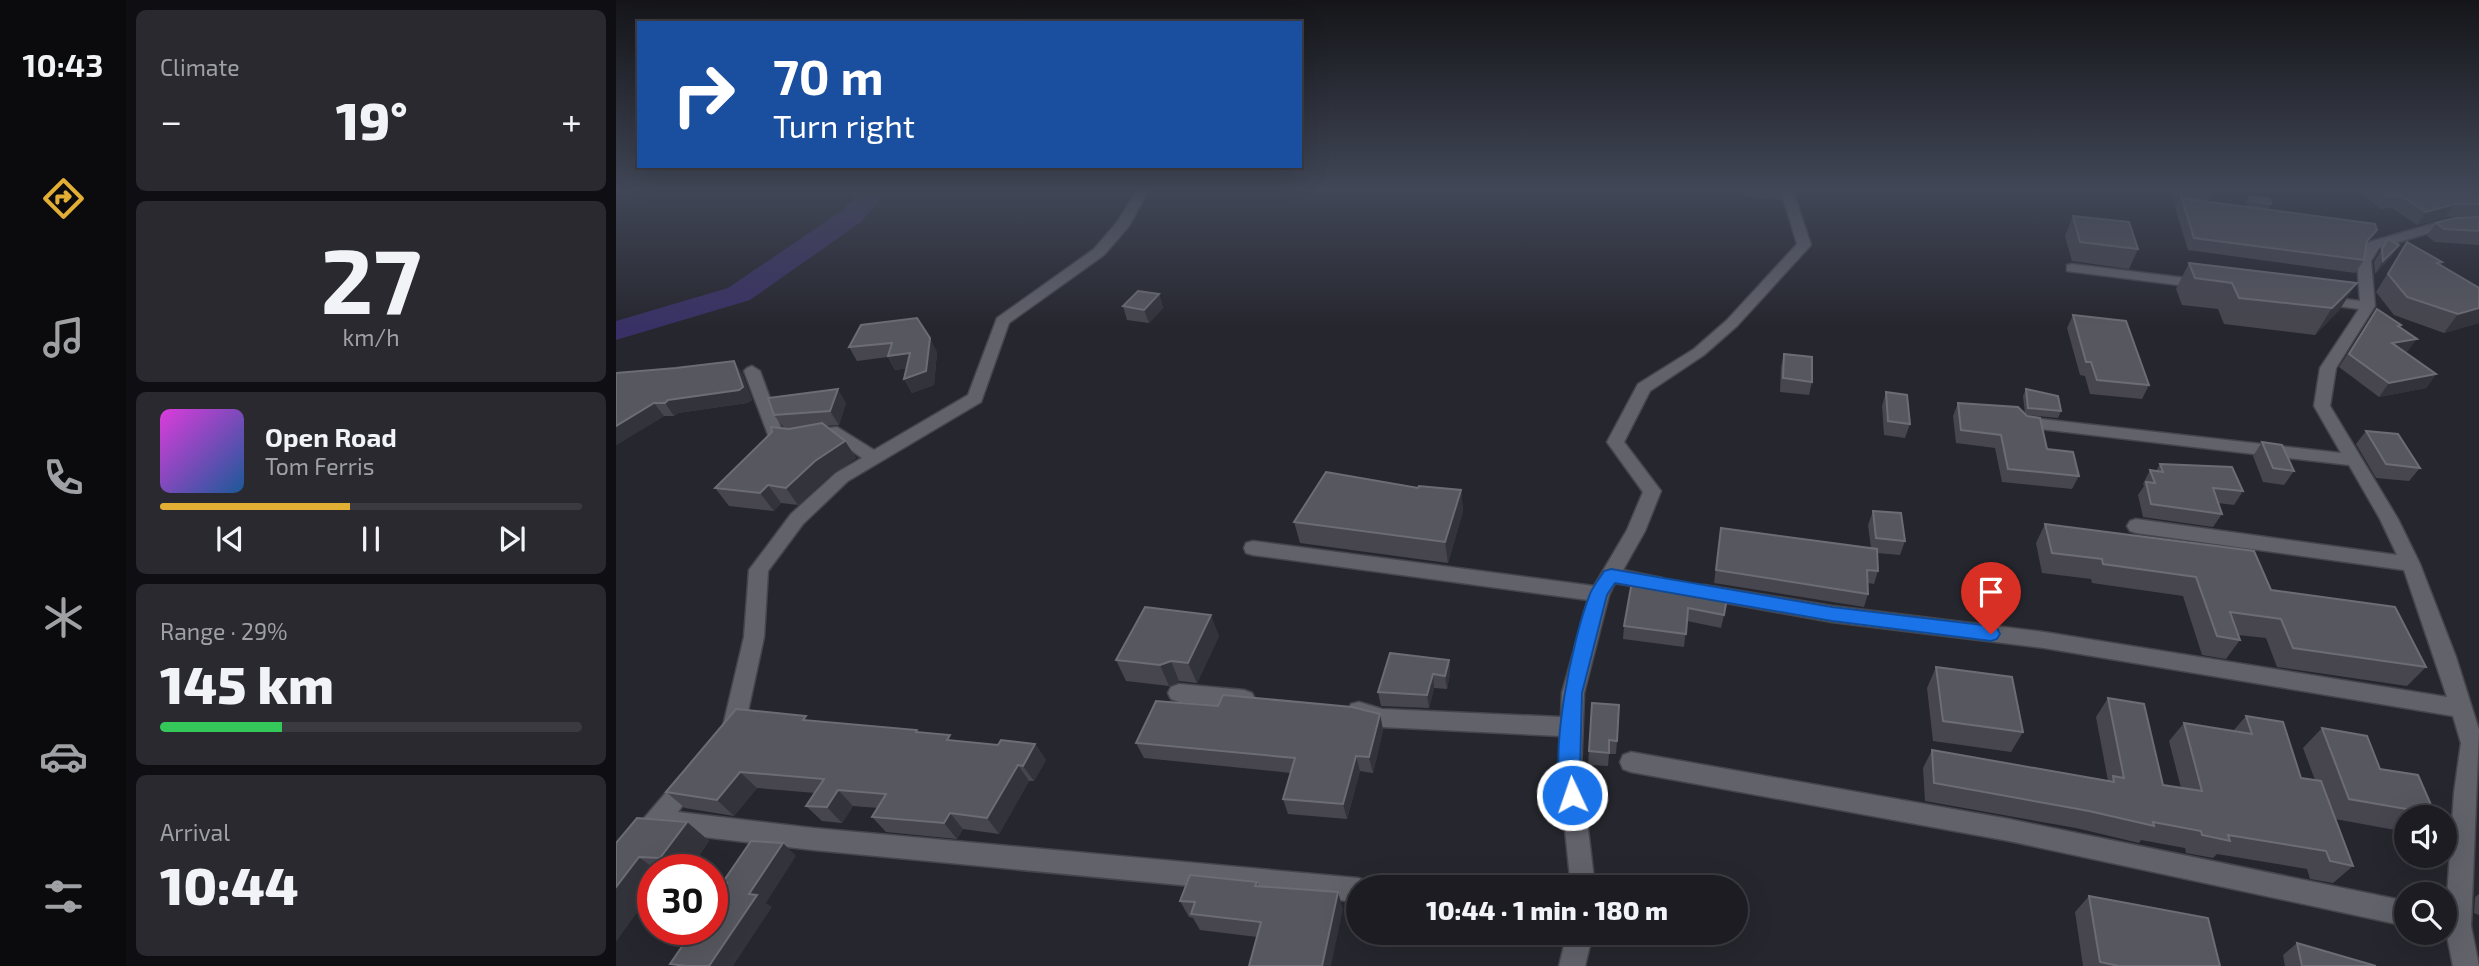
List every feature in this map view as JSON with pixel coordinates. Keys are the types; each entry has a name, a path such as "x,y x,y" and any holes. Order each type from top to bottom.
{"street":[{"path":"718,748 735,727 754,637 759,570 797,519 842,477 975,398 1002,321 1099,252 1113,236"},
{"path":"1582,875 1570,772 1573,693 1599,594 1636,531 1653,491 1615,442 1644,388 1699,352 1732,323 1804,245 1801,236"},
{"path":"2398,236 2374,245 2364,261 2368,306 2328,368 2322,406 2389,519 2411,564 2446,657 2472,743 2455,882"},
{"path":"2072,268 2220,287"},
{"path":"2314,299 2368,306"},
{"path":"752,371 776,436 800,438 837,432 874,458"},
{"path":"2023,422 2353,460"},
{"path":"2136,526 2411,564"},
{"path":"1253,548 1599,594"},
{"path":"1611,575 1832,614 2043,640 2461,708"},
{"path":"1179,693 1261,701"},
{"path":"1342,709 1382,718 1571,727"},
{"path":"1631,762 2010,830 2394,911"},
{"path":"616,869 701,768"},
{"path":"679,822 827,840 1346,889"},
{"path":"2457,941 2466,966"},
{"path":"1572,966 1577,945"}],"building":[{"path":"2078,236 2134,236 2138,249 2080,242"},
{"path":"2371,236 2367,241 2364,260 2194,238"},
{"path":"2388,239 2399,245 2383,261 2382,249"},
{"path":"2407,242 2479,288 2479,308 2458,314 2407,297 2388,274"},
{"path":"2189,263 2357,283 2332,308 2239,298 2232,283 2195,278"},
{"path":"1138,291 1159,294 1144,310 1123,306"},
{"path":"2377,309 2417,339 2392,343 2436,374 2389,383 2349,354"},
{"path":"2073,315 2126,321 2149,385 2097,380 2091,362 2086,362"},
{"path":"917,318 930,338 926,371 904,379 910,353 888,356 892,343 849,347 861,325"},
{"path":"1784,354 1812,357 1812,382 1783,378"},
{"path":"734,361 743,387 739,390 654,403 616,426 616,373"},
{"path":"838,389 830,411 774,415 768,398"},
{"path":"2026,389 2058,396 2061,411 2028,408"},
{"path":"1886,392 1907,395 1910,424 1888,421"},
{"path":"1958,403 2018,407 2027,416 2040,418 2047,449 2073,452 2079,476 2008,469 2001,435 1961,430"},
{"path":"822,423 845,441 815,461 786,488 768,485 760,493 715,488 772,432 771,427 789,429"},
{"path":"2366,431 2398,434 2420,468 2386,464"},
{"path":"2262,442 2282,445 2294,471 2273,468"},
{"path":"2160,464 2232,467 2243,491 2213,488 2222,514 2151,504 2146,482 2155,483 2150,470 2163,472"},
{"path":"1326,472 1418,488 1461,490 1445,542 1294,522"},
{"path":"1873,511 1901,513 1905,541 1876,538"},
{"path":"2045,524 2254,551 2271,590 2395,607 2426,667 2293,648 2281,619 2230,612 2240,640 2217,636 2196,577 2103,564 2102,559 2052,553"},
{"path":"1721,528 1877,549 1878,571 1867,570 1868,594 1716,570"},
{"path":"1633,576 1728,592 1724,615 1688,608 1686,634 1624,626"},
{"path":"1145,607 1211,615 1188,663 1171,661 1160,665 1116,660"},
{"path":"1390,653 1449,660 1445,676 1433,674 1427,695 1378,692"},
{"path":"1936,667 2012,677 2023,732 1943,721"},
{"path":"1223,695 1352,707 1380,714 1369,757 1356,756 1343,804 1283,799 1295,758 1136,743 1156,701 1218,706"},
{"path":"2108,698 2144,704 2163,785 2202,791 2184,723 2252,734 2246,716 2283,722 2301,778 2321,781 2353,866 2330,861 2326,851 2228,835 2230,841 2202,835 2201,831 2153,822 2154,826 2089,811 1934,783 1932,750 2114,782 2113,776 2124,778"},
{"path":"1592,703 1619,705 1617,741 1609,740 1609,753 1589,751"},
{"path":"736,709 806,716 803,720 950,735 947,740 998,745 1001,740 1035,744 1023,766 1018,765 987,818 950,813 944,823 872,817 886,794 838,790 827,807 806,806 824,779 740,772 717,800 666,792"},
{"path":"2322,728 2367,736 2380,769 2418,775 2431,805 2394,807 2349,799"},
{"path":"637,818 687,822 663,854 637,854 637,860 616,887 616,843"},
{"path":"751,841 783,843 749,894 757,895 728,938 728,875"},
{"path":"1190,875 1257,882 1255,886 1338,892 1322,966 1249,966 1261,922 1191,914 1195,902 1180,901"},
{"path":"2089,896 2208,918 2220,966 2119,966 2100,962"},
{"path":"2297,943 2376,966 2302,966"},
{"path":"683,945 723,945 709,966 670,964"}],"waterway":[{"path":"616,331 739,294 823,236"}],"route":[{"path":"1572,795 1570,772 1573,693 1599,594 1611,575 1832,614 1991,634"}]}
